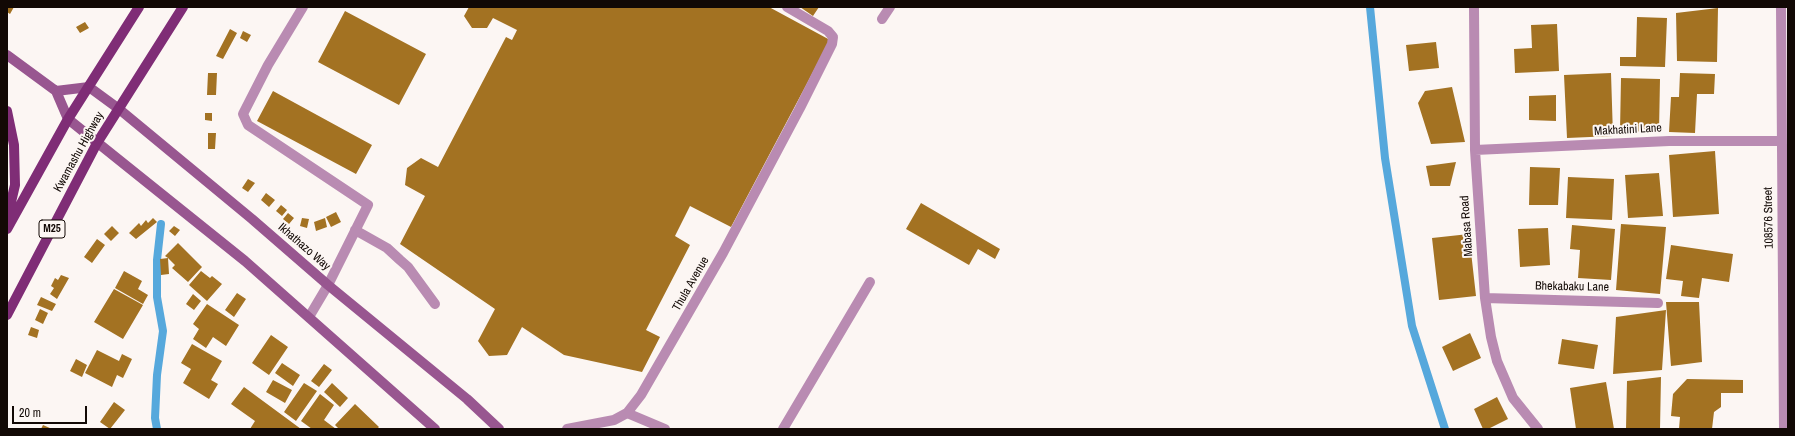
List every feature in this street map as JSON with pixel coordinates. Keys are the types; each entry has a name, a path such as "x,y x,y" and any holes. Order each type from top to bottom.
{"main road":[{"name":"Kwamashu Highway","path":"7,229 68,119 139,7"},
{"name":"Kwamashu Highway","path":"7,315 97,143 183,7"},
{"path":"7,111 14,145 14,185 7,219"}],"street":[{"path":"303,7 268,65 243,114 248,125 368,205 328,285 308,317"},
{"name":"Thula Avenue","path":"567,429 602,424 627,413 641,395 723,253 800,108 832,44 833,36 828,31 787,7"},
{"path":"882,19 890,7"},
{"name":"Mabasa Road","path":"1474,7 1475,150 1485,298 1491,337 1497,361 1513,398 1538,429"},
{"name":"108576 Street","path":"1781,7 1782,141 1785,158 1784,429"},
{"path":"7,55 56,91 68,119 245,262 435,429"},
{"path":"56,91 88,87"},
{"name":"Ikhathazo Way","path":"88,87 119,108 252,219 328,285 467,399 499,429"},
{"name":"Makhatini Lane","path":"1475,150 1670,141 1782,141"},
{"path":"355,230 387,248 408,267 435,304"},
{"path":"783,429 870,282"},
{"name":"Bhekabaku Lane","path":"1485,298 1658,302"},
{"path":"627,413 665,429"}],"building":[{"path":"7,7 14,7 10,14 7,12"},
{"path":"469,7 769,7 830,40 731,227 690,206 675,236 690,245 646,330 660,337 642,372 564,355 522,327 507,355 489,356 478,341 495,309 400,244 425,196 405,185 407,168 421,158 438,167 506,37 512,40 517,30 493,18 487,28 472,28 464,16"},
{"path":"800,7 819,7 813,16"},
{"path":"1718,8 1717,62 1677,61 1676,13"},
{"path":"345,11 426,54 399,105 318,62"},
{"path":"1637,17 1667,18 1665,67 1620,66 1620,57 1636,57"},
{"path":"85,22 89,28 80,33 76,27"},
{"path":"1557,24 1559,71 1515,73 1514,49 1532,48 1531,25"},
{"path":"230,29 237,33 223,59 216,56"},
{"path":"243,31 251,35 247,42 240,38"},
{"path":"1436,42 1439,68 1409,71 1406,45"},
{"path":"208,73 217,73 216,95 207,95"},
{"path":"1611,73 1613,136 1567,138 1564,75"},
{"path":"1680,73 1715,74 1714,94 1697,94 1695,133 1669,132 1671,97 1679,97"},
{"path":"1621,78 1660,79 1659,132 1620,131"},
{"path":"1452,87 1465,142 1431,144 1418,103 1425,91"},
{"path":"273,91 372,145 356,174 257,121"},
{"path":"1556,95 1556,121 1529,120 1529,96"},
{"path":"205,113 212,113 212,121 205,120"},
{"path":"208,133 216,133 215,149 208,149"},
{"path":"1715,151 1719,214 1673,217 1669,155"},
{"path":"1456,162 1450,186 1430,186 1426,166"},
{"path":"1530,167 1560,168 1558,205 1529,205"},
{"path":"1659,173 1663,216 1628,218 1625,175"},
{"path":"1568,177 1614,179 1612,220 1566,218"},
{"path":"248,179 255,183 248,192 242,188"},
{"path":"266,193 275,200 269,207 261,200"},
{"path":"921,203 1000,249 995,259 978,249 969,265 906,229"},
{"path":"281,205 287,210 282,216 276,211"},
{"path":"336,212 341,222 331,227 326,217"},
{"path":"288,213 294,218 289,224 283,219"},
{"path":"153,218 157,222 136,239 129,233 139,223 141,226 146,220 148,223"},
{"path":"302,218 309,219 307,228 300,226"},
{"path":"325,218 327,227 316,231 314,222"},
{"path":"1621,224 1666,227 1660,294 1616,290"},
{"path":"1572,225 1615,229 1611,280 1578,278 1580,250 1570,249"},
{"path":"112,226 119,233 111,241 104,234"},
{"path":"174,226 180,230 175,236 169,231"},
{"path":"1548,228 1550,265 1520,267 1518,229"},
{"path":"1469,234 1476,296 1439,300 1432,238"},
{"path":"97,239 105,245 92,263 84,257"},
{"path":"178,243 202,267 188,282 172,268 175,265 165,256"},
{"path":"1671,245 1733,254 1729,282 1702,278 1699,298 1681,296 1683,281 1666,279"},
{"path":"168,258 169,274 161,275 160,259"},
{"path":"124,271 142,281 138,289 148,295 143,304 115,288"},
{"path":"201,271 210,278 212,276 222,284 207,301 189,285"},
{"path":"61,275 69,278 57,299 50,294 54,288 51,286 55,278 58,280"},
{"path":"114,289 143,305 123,339 94,322"},
{"path":"237,293 246,299 234,317 225,310"},
{"path":"193,294 201,301 194,310 186,304"},
{"path":"41,297 56,304 52,311 37,305"},
{"path":"1666,302 1699,302 1702,362 1671,366"},
{"path":"207,304 239,325 226,346 213,337 206,348 193,339 199,329 193,324"},
{"path":"40,309 48,313 43,324 35,320"},
{"path":"1666,310 1662,370 1613,374 1616,317"},
{"path":"31,327 39,330 37,338 28,335"},
{"path":"1470,333 1481,358 1453,371 1442,347"},
{"path":"271,335 288,347 269,375 252,363"},
{"path":"1562,339 1598,345 1594,369 1558,364"},
{"path":"192,344 222,361 211,380 218,384 209,399 183,383 191,369 181,363"},
{"path":"97,350 119,361 122,354 132,359 123,378 117,375 112,387 85,373"},
{"path":"76,359 87,365 82,377 70,371"},
{"path":"282,363 300,375 293,386 275,373"},
{"path":"324,364 332,370 319,387 311,381"},
{"path":"1661,377 1660,429 1626,429 1627,381"},
{"path":"1687,379 1743,380 1743,393 1721,393 1721,407 1714,412 1712,429 1679,429 1680,417 1671,416 1673,394"},
{"path":"273,380 292,390 285,403 266,392"},
{"path":"1606,382 1614,429 1576,429 1570,388"},
{"path":"304,383 317,391 296,421 284,412"},
{"path":"332,383 348,398 340,407 324,392"},
{"path":"244,387 301,429 250,429 255,421 231,404"},
{"path":"320,394 334,405 324,420 336,429 312,429 301,421"},
{"path":"1497,397 1508,419 1488,429 1483,429 1474,409"},
{"path":"114,402 125,410 110,429 100,422"},
{"path":"355,404 379,427 377,429 339,429 335,425"},
{"path":"43,425 52,429 41,429"}],"waterway":[{"path":"1370,7 1385,158 1412,326 1445,429"},
{"path":"157,429 155,418 157,375 163,331 157,297 157,260 161,224"}]}
